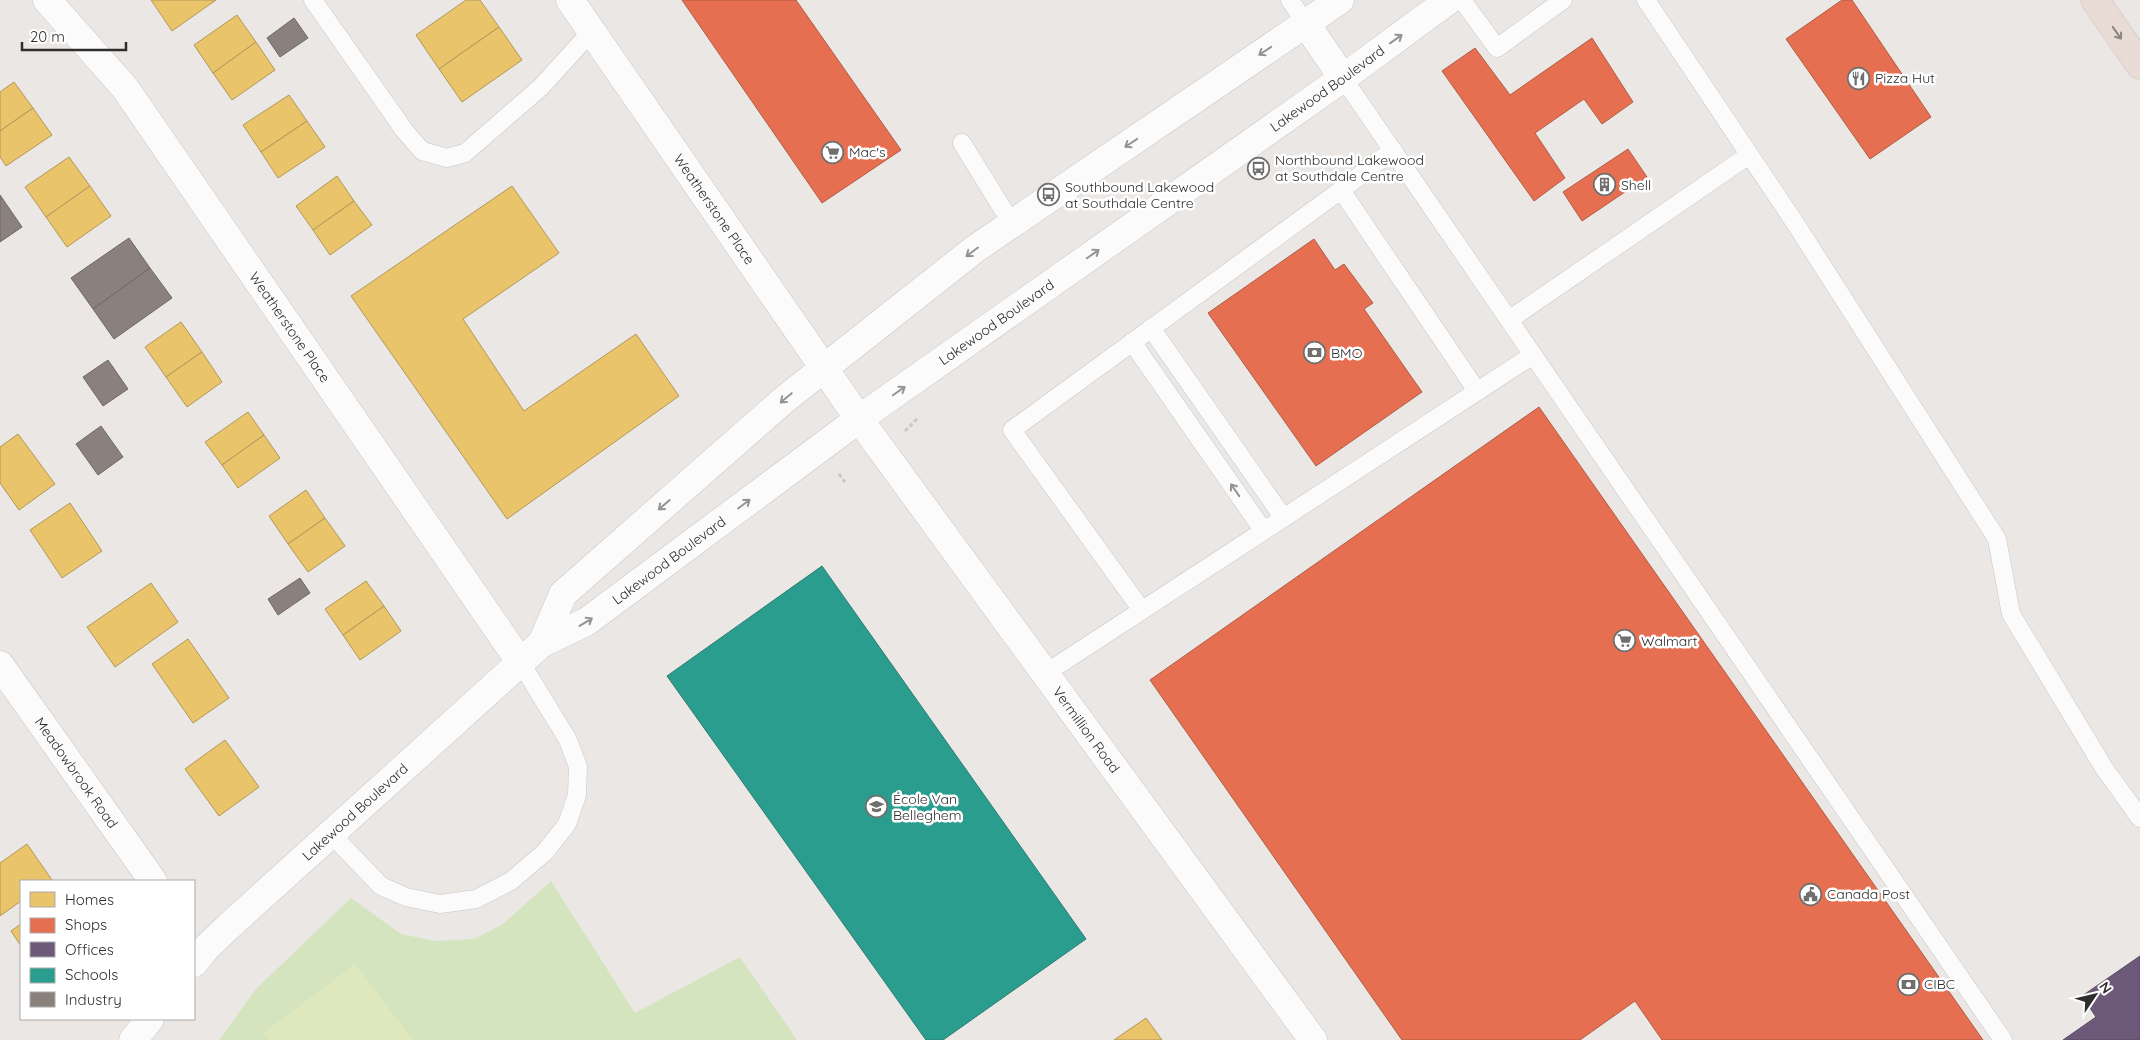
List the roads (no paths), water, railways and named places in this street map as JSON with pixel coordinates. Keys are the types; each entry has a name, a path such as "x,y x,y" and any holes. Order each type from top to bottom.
{"highway":[{"path":"2095,0 2140,65"}],"street":[{"name":"Weatherstone Place","path":"47,0 125,88 521,663"},
{"name":"Weatherstone Place","path":"570,0 859,419"},
{"name":"Lakewood Boulevard","path":"542,644 563,594 785,399 975,249 1340,0"},
{"name":"Lakewood Boulevard","path":"197,949 331,834 542,644 586,622 859,419 1343,78 1449,0"},
{"path":"1306,24 1343,78"},
{"name":"Vermillion Road","path":"859,419 1313,1040"},
{"name":"Meadowbrook Road","path":"0,665 152,880"},
{"path":"133,1040 149,1020"}],"lane":[{"path":"312,0 404,130 422,151 447,158 465,153 541,87 591,32"},
{"path":"1290,0 1306,24"},
{"path":"1462,0 1497,48 1563,0"},
{"path":"1646,0 1749,155 1997,540 2011,614 2104,768 2140,818"},
{"path":"1343,78 2003,1040"},
{"path":"962,143 1012,224"},
{"path":"1141,610 1012,430 1341,190 1392,150"},
{"path":"1509,320 1749,155"},
{"path":"1341,190 1478,390"},
{"path":"1152,328 1283,517"},
{"path":"1132,342 1263,530"},
{"path":"1046,673 1533,355"},
{"path":"331,834 380,886 406,897 440,904 476,899 511,881 545,852 567,824 577,795 578,767 568,740 521,663"}],"place":[{"name":"Pizza Hut","path":"1859,78"},
{"name":"Mac's","path":"833,152"},
{"name":"Northbound Lakewood at Southdale Centre","path":"1259,168"},
{"name":"Shell","path":"1605,185"},
{"name":"Southbound Lakewood at Southdale Centre","path":"1049,195"},
{"name":"BMO","path":"1315,353"},
{"name":"Walmart","path":"1625,641"},
{"name":"École Van Belleghem","path":"877,807"},
{"name":"Canada Post","path":"1811,894"},
{"name":"CIBC","path":"1908,984"}]}
